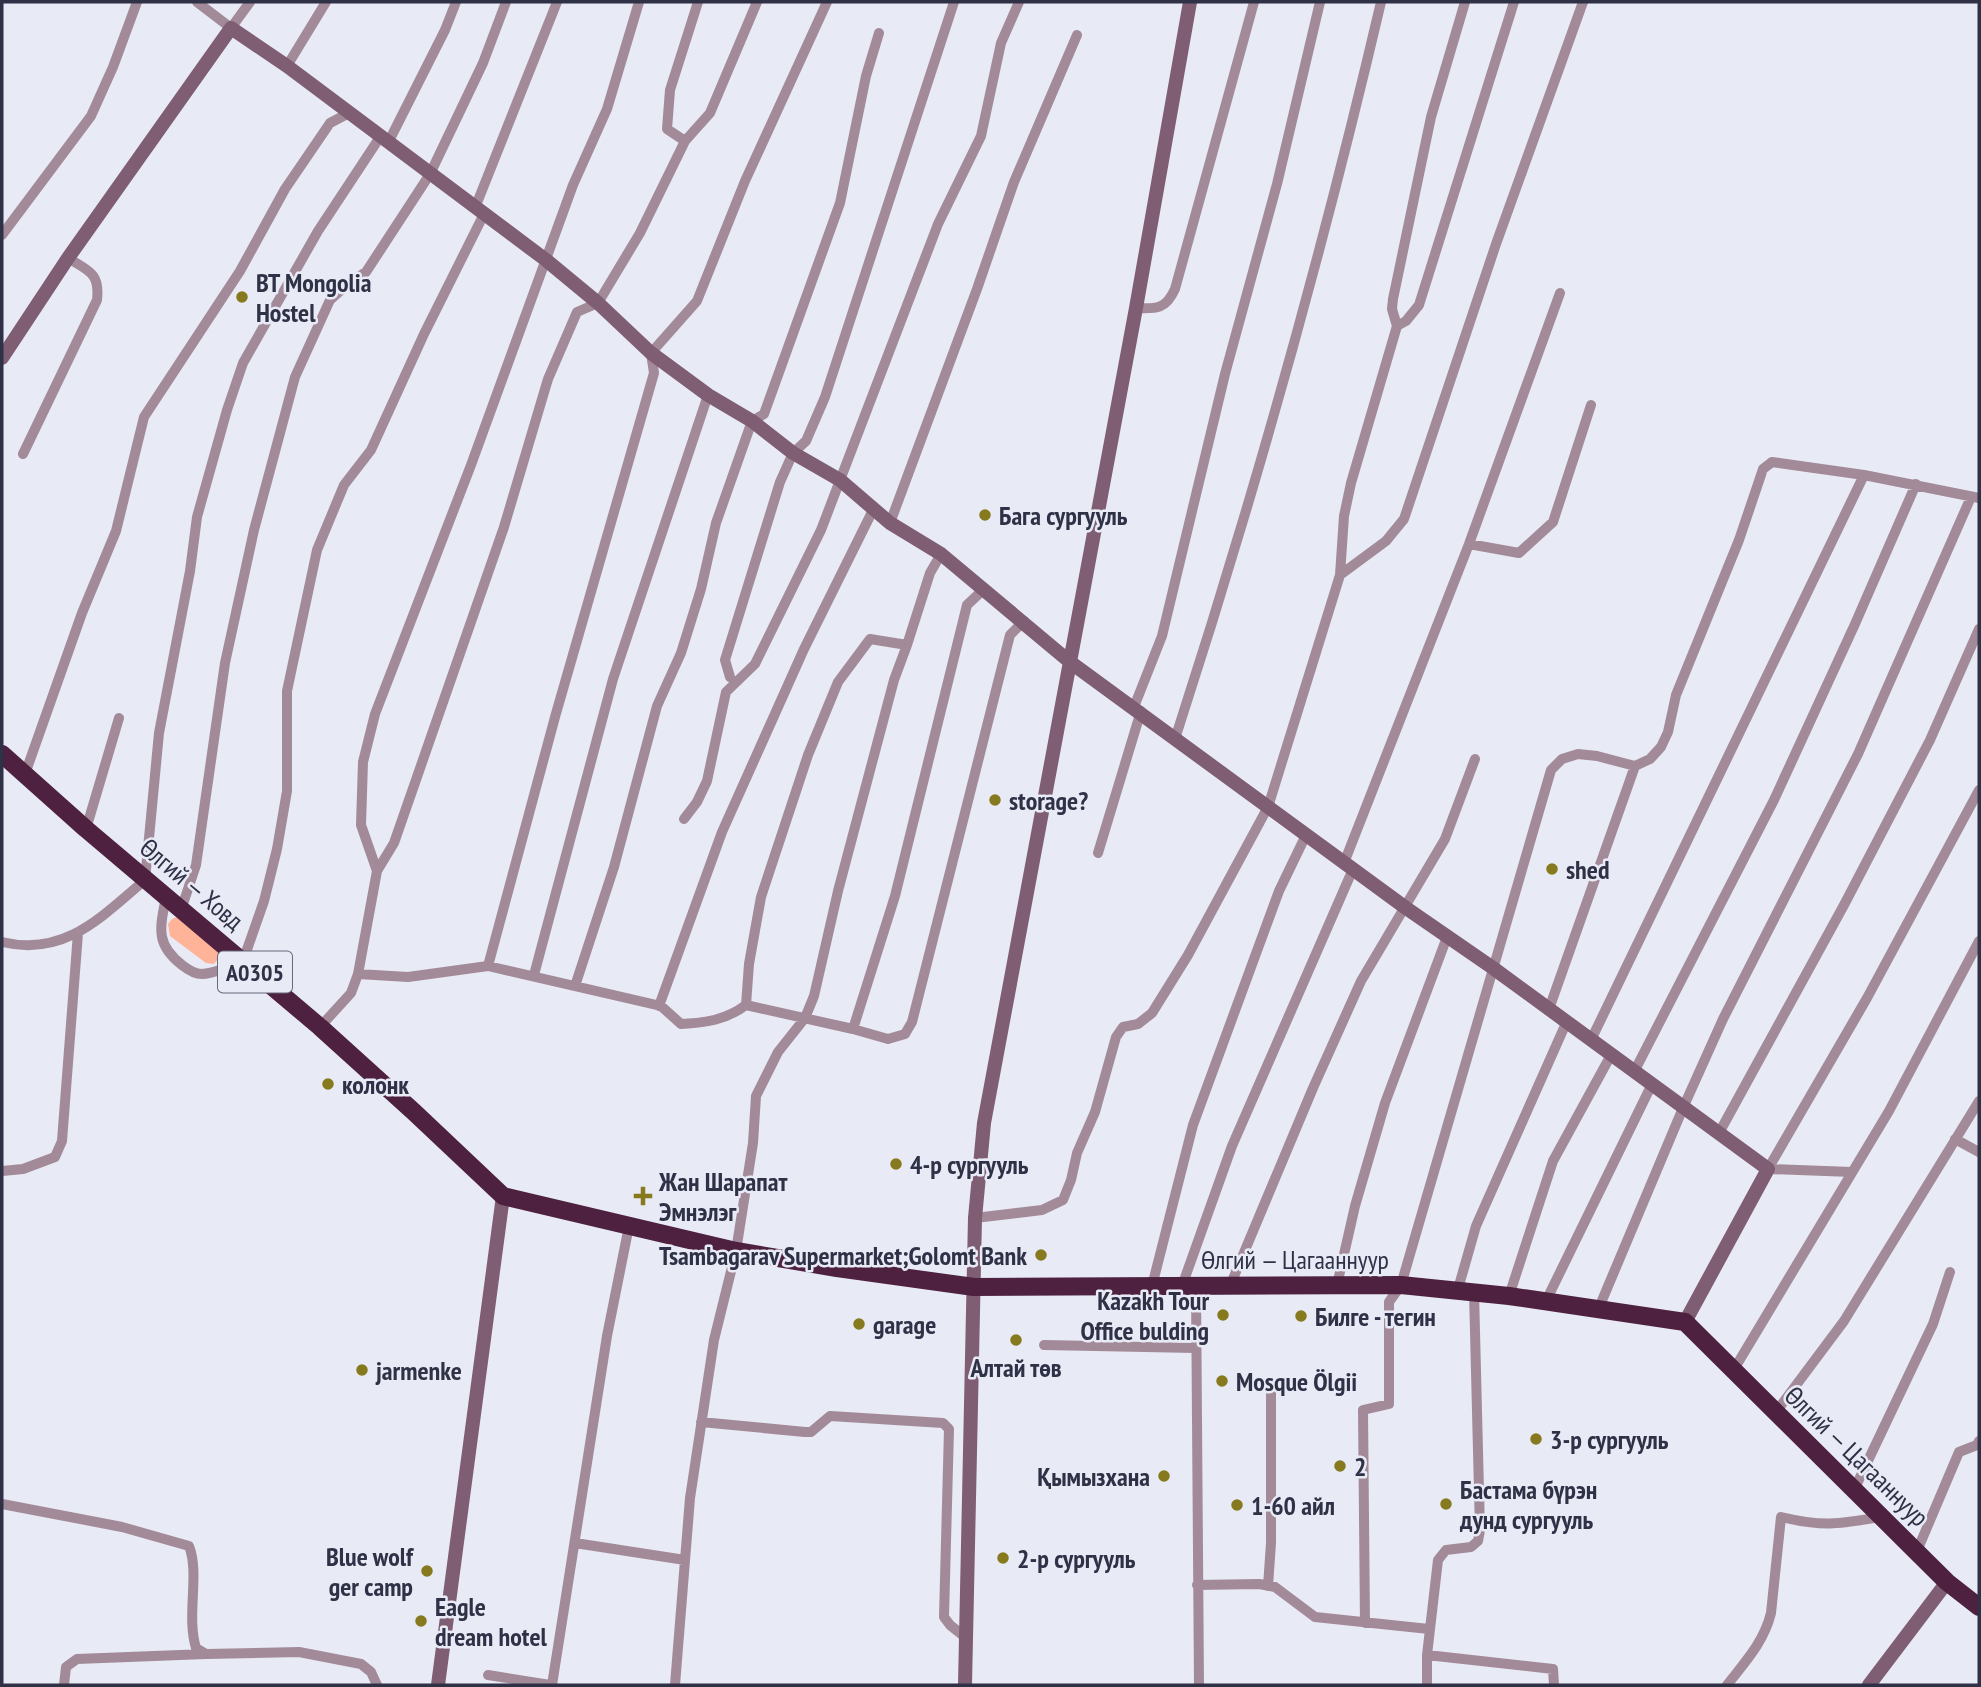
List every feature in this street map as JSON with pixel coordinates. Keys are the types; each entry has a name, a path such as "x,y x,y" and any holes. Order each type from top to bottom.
{"highway":[{"name":"Өлгий — Ховд","path":"2,754 86,830 320,1027 503,1196"},
{"name":"Өлгий — Цагааннуур","path":"503,1196 736,1251 974,1287 1401,1285 1509,1296 1685,1322 1917,1550 1947,1583 1979,1607"}],"street":[{"path":"2,235 92,116 137,2"},
{"path":"197,2 546,260 598,303 651,353 708,395 752,421 793,453 840,480 890,523 941,554 1070,662 1138,709 1406,908 1567,1021 1768,1170 1853,1172"},
{"path":"2,358 68,258 250,2"},
{"path":"287,66 326,2"},
{"path":"2,942 14,945 52,943 85,930 145,880 159,733 190,571 197,517 226,410 243,363 318,231 384,140 445,30 456,2"},
{"path":"181,909 197,865 225,663 254,530 295,377 330,300 366,272 430,174 483,63 506,2"},
{"path":"166,897 162,918 162,943 173,958 186,968 202,974 245,963 277,849 288,791 287,691 317,550 344,485 371,450 480,211 557,2"},
{"path":"377,871 361,825 363,762 375,714 471,465 573,185 607,109 639,2"},
{"path":"685,141 667,129 670,90 698,2"},
{"path":"320,1027 351,993 358,974 377,871 394,843 504,527 548,379 577,312 598,303 640,233 685,141 710,113 757,2"},
{"path":"651,353 697,301 745,181 827,2"},
{"path":"730,677 725,660 780,482 793,453 806,441 825,397 954,2"},
{"path":"684,819 697,802 707,781 726,692 755,664 810,555 938,224 981,136 1002,43 1019,2"},
{"path":"965,1685 975,1218 984,1123 1190,2"},
{"path":"1136,307 1161,307 1170,301 1175,289 1254,2"},
{"path":"1098,853 1138,709 1162,636 1225,374 1277,184 1320,2"},
{"path":"1175,738 1231,567 1287,369 1381,2"},
{"path":"975,1218 1042,1210 1063,1200 1077,1153 1095,1112 1116,1037 1123,1027 1138,1024 1152,1013 1188,955 1268,807 1340,575 1344,516 1351,482 1397,326 1392,299 1431,117 1465,2"},
{"path":"1397,326 1406,321 1419,305 1514,2"},
{"path":"1340,575 1387,541 1404,519 1491,257 1583,2"},
{"path":"575,986 614,867 657,706 681,653 701,589 716,523 752,421 764,414 840,203 866,76 879,33"},
{"path":"890,523 1014,182 1077,34"},
{"path":"25,774 82,613 116,530 144,417 240,271 285,189 330,123 349,113"},
{"path":"23,454 97,300 99,285 93,274 68,258"},
{"path":"1199,1685 1195,1348 1189,1286 1232,1146 1348,866 1560,293"},
{"path":"488,966 555,717 654,373 651,353"},
{"path":"534,975 613,679 708,395"},
{"path":"1469,544 1519,554 1553,522 1591,405"},
{"path":"1365,1623 1363,1410 1389,1404 1389,1302 1401,1285 1551,770 1562,759 1578,754 1635,766 1650,760 1668,732 1676,695 1740,540 1763,470 1772,462 1864,475 1975,497 1858,754 1723,1019 1598,1310"},
{"path":"1591,1040 1864,475"},
{"path":"1634,1072 1774,800 1916,484"},
{"path":"659,1006 722,832 804,649 873,510"},
{"path":"675,1685 690,1498 714,1340 736,1251 753,1143 756,1096 778,1052 805,1018 814,996 838,891 894,680 908,645 930,573 941,554"},
{"path":"853,1029 895,896 967,605 983,590"},
{"path":"746,1005 888,1039 905,1034 912,1022 1010,635 1024,621"},
{"path":"1719,1133 1844,905 1930,740 1979,629"},
{"path":"358,974 408,977 488,966 659,1006 681,1024 708,1023 736,1013 746,1005 749,964 761,897 808,755 838,682 870,639 908,645"},
{"path":"86,830 119,719"},
{"path":"1229,1287 1361,981 1445,839 1475,759"},
{"path":"1549,1009 1635,766"},
{"path":"1685,1322 1867,998 1979,790"},
{"path":"1152,1286 1193,1125 1279,891 1306,835"},
{"path":"2,1171 23,1169 55,1157 62,1141 78,933"},
{"path":"1337,1285 1355,1206 1385,1103 1447,937"},
{"path":"1732,1371 1889,1111 1979,941"},
{"path":"1427,1685 1429,1629 1438,1560 1446,1550 1471,1547 1478,1541 1480,1530 1466,1291 1476,1226 1567,1021"},
{"path":"1509,1296 1553,1160 1611,1055"},
{"path":"1545,1303 1652,1084"},
{"path":"1776,1412 1844,1321 1979,1101"},
{"path":"1955,1139 1979,1152"},
{"path":"438,1685 503,1196"},
{"path":"488,1675 551,1685 607,1336 629,1226"},
{"path":"1854,1490 1928,1335 1950,1272"},
{"path":"1044,1345 1195,1348"},
{"path":"1268,1586 1271,1543 1271,1391"},
{"path":"701,1422 805,1433 811,1432 830,1416 943,1423 949,1429 944,1617 965,1637"},
{"path":"1917,1550 1959,1452 1978,1445 1979,1441"},
{"path":"2,1504 122,1527 189,1546 194,1559 193,1638 197,1648 206,1654"},
{"path":"1727,1685 1754,1651 1768,1626 1781,1517 1812,1524 1837,1525 1881,1517"},
{"path":"575,1543 685,1559"},
{"path":"1869,1685 1947,1583"},
{"path":"1197,1585 1268,1586 1288,1595 1315,1616 1429,1629"},
{"path":"64,1685 66,1667 77,1659 299,1652 361,1664 371,1672 377,1685"},
{"path":"1427,1654 1553,1669 1554,1685"}],"shaded area":[{"path":"177,917 219,952 214,964 206,963 170,936 168,924"}],"place":[{"name":"BT Mongolia Hostel","path":"242,297"},
{"name":"Бага сургууль","path":"985,515"},
{"name":"storage?","path":"995,800"},
{"name":"shed","path":"1552,869"},
{"name":"колонк","path":"328,1084"},
{"name":"4-р сургууль","path":"896,1164"},
{"name":"Жан Шарапат Эмнэлэг","path":"643,1196"},
{"name":"Tsambagarav Supermarket;Golomt Bank","path":"1041,1255"},
{"name":"Kazakh Tour Office bulding","path":"1223,1315"},
{"name":"Билге - тегин","path":"1301,1316"},
{"name":"garage","path":"859,1324"},
{"name":"Алтай төв","path":"1016,1340"},
{"name":"jarmenke","path":"362,1370"},
{"name":"Mosque Ölgii","path":"1222,1381"},
{"name":"3-р сургууль","path":"1536,1439"},
{"name":"2","path":"1340,1466"},
{"name":"Қымызхана","path":"1164,1476"},
{"name":"Бастама бүрэн дунд сургууль","path":"1446,1504"},
{"name":"1-60 айл","path":"1237,1505"},
{"name":"2-р сургууль","path":"1003,1558"},
{"name":"Blue wolf ger camp","path":"427,1571"},
{"name":"Eagle dream hotel","path":"421,1621"}]}
